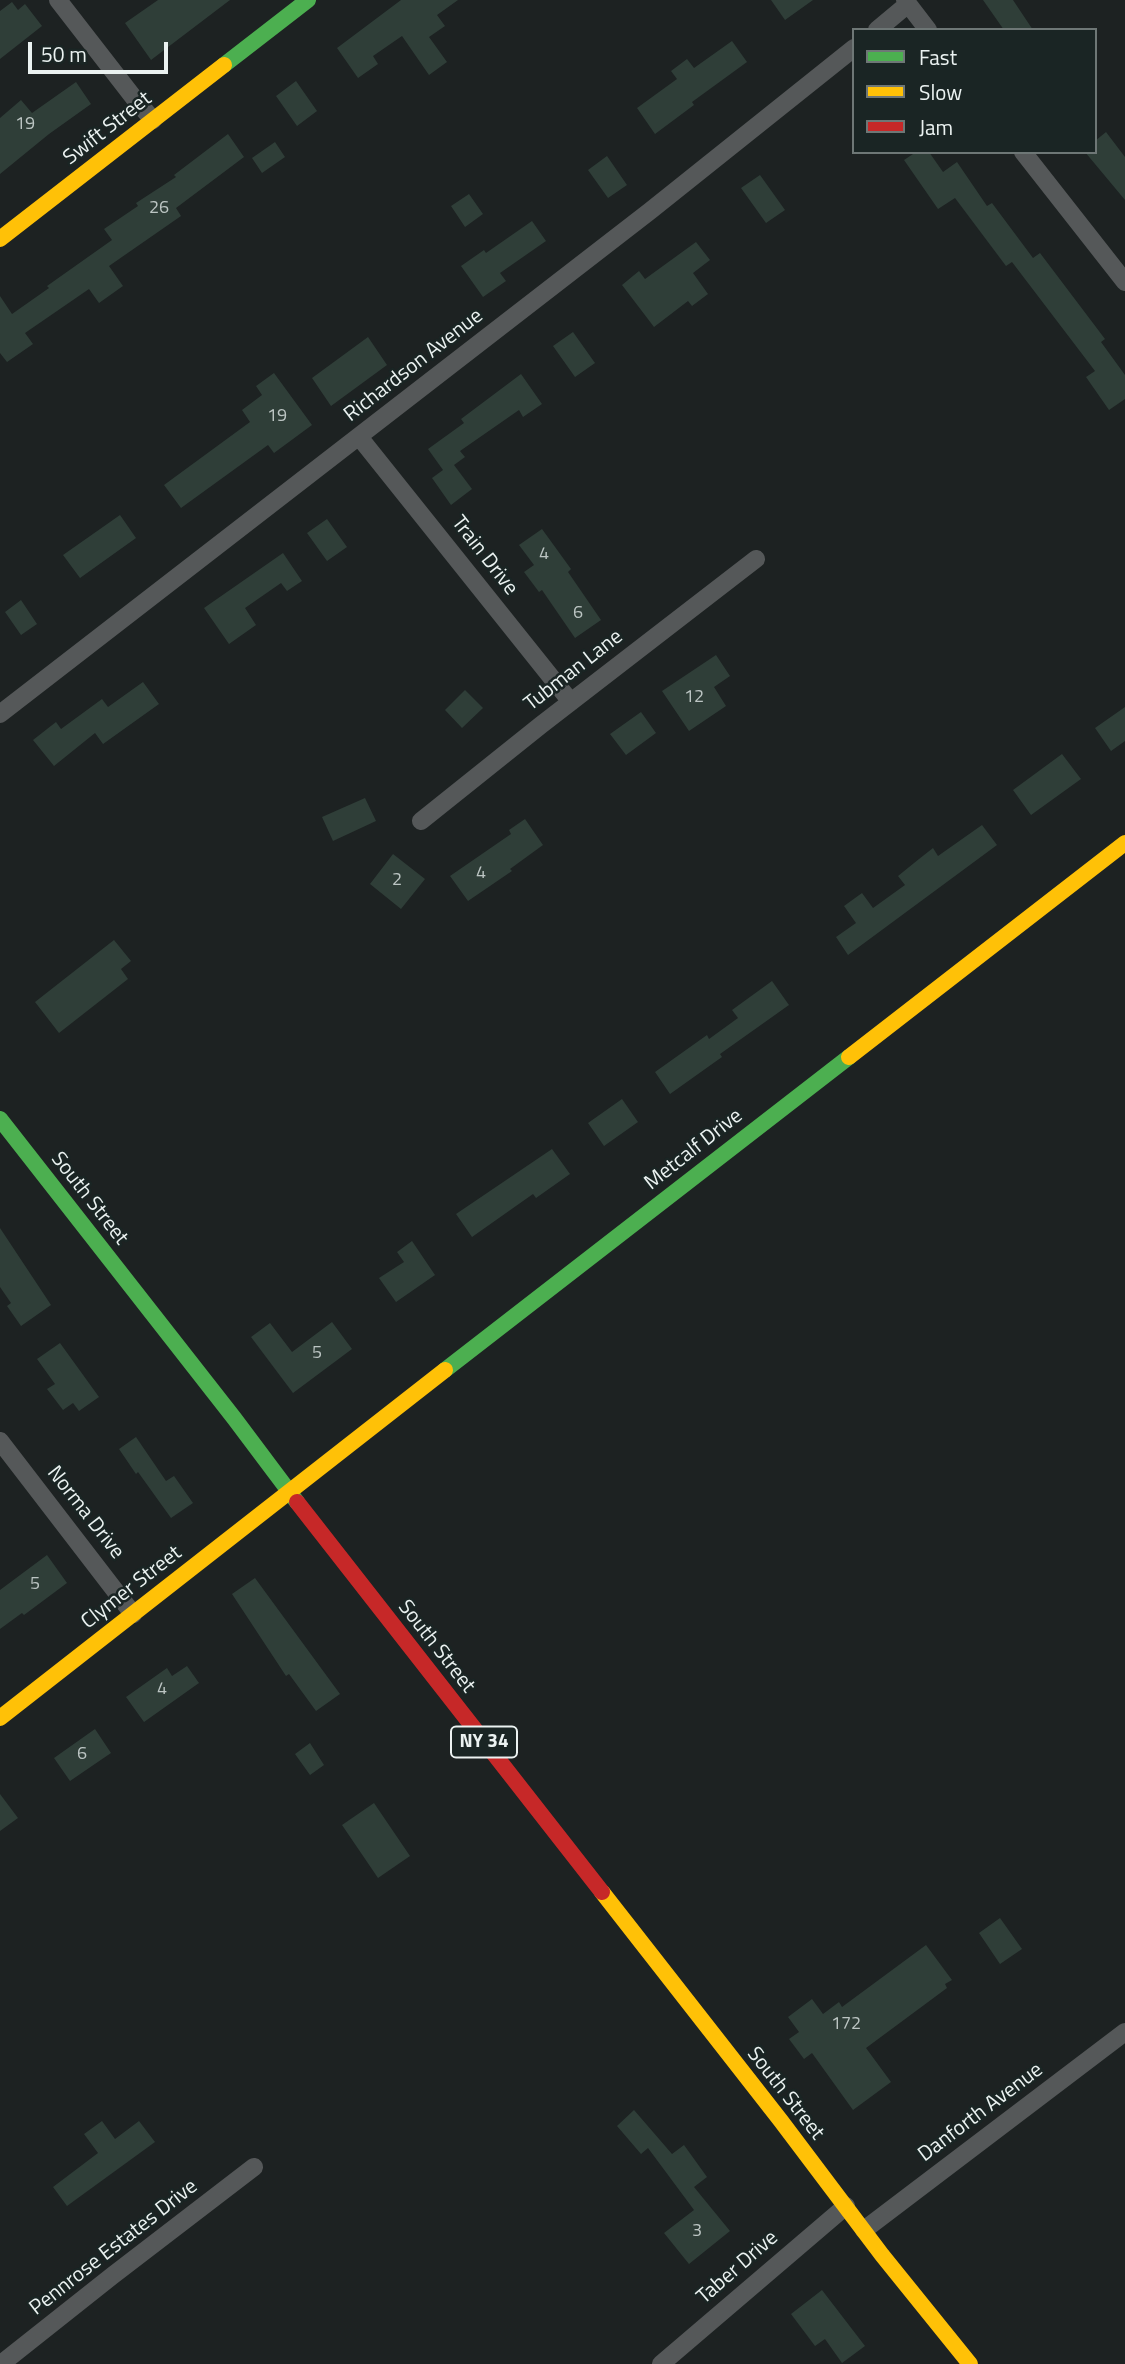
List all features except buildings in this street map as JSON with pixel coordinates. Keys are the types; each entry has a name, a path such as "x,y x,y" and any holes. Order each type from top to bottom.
{"main road":[{"name":"Swift Street","path":"0,239 308,0"},
{"name":"Metcalf Drive","path":"290,1492 1125,843"},
{"name":"South Street","path":"0,1119 970,2364"},
{"name":"Clymer Street","path":"0,1718 290,1492"}],"street":[{"path":"58,0 153,120"},
{"path":"879,28 906,2 926,28"},
{"name":"Richardson Avenue","path":"0,714 360,438 852,50"},
{"path":"1025,154 1125,282"},
{"name":"Train Drive","path":"360,438 571,702"},
{"name":"Tubman Lane","path":"421,821 756,559"},
{"name":"Norma Drive","path":"0,1440 133,1614"},
{"name":"Danforth Avenue","path":"864,2231 1125,2032"},
{"name":"Pennrose Estates Drive","path":"1,2364 254,2167"},
{"name":"Taber Drive","path":"661,2364 846,2206"}],"traffic: fast":[{"path":"224,65 308,0"},
{"path":"445,1370 849,1057"},
{"path":"0,1119 297,1502"}],"traffic: slow":[{"path":"0,239 224,65"},
{"path":"849,1057 1125,843"},
{"path":"0,1718 445,1370"},
{"path":"602,1892 882,2255 970,2364"}],"traffic: jam":[{"path":"297,1502 602,1892"}]}
